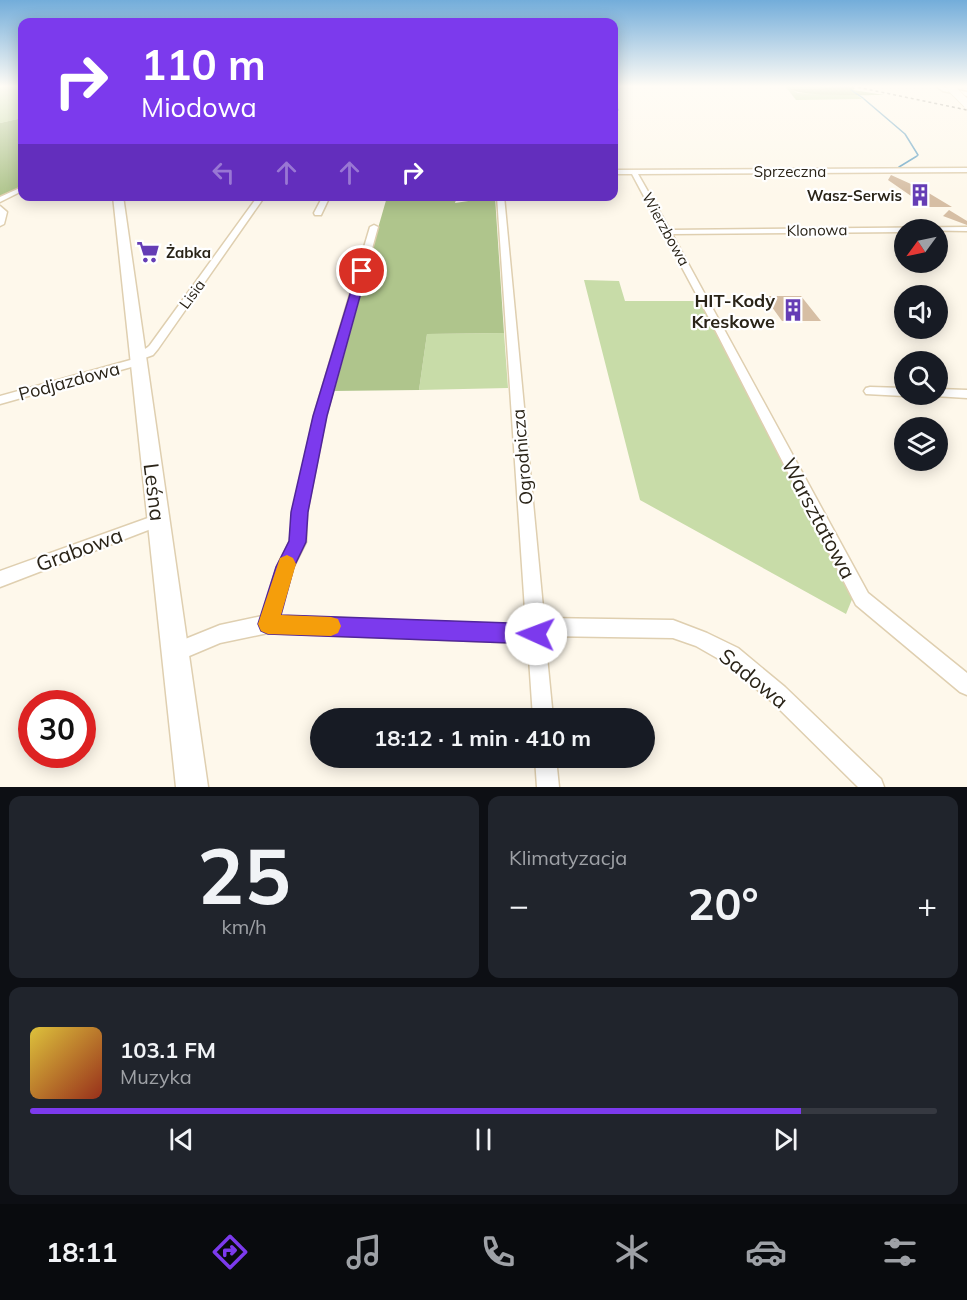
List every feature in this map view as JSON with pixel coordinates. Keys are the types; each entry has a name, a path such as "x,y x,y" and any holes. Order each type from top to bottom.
{"street":[{"name":"Sprzeczna","path":"618,172 967,170"},
{"name":"Wierzbowa","path":"634,172 714,318"},
{"path":"0,200 18,191"},
{"name":"Leśna","path":"119,201 192,787"},
{"name":"Lisia","path":"138,360 154,347 258,201"},
{"path":"318,213 324,201"},
{"name":"Ogrodnicza","path":"500,201 542,708"},
{"path":"0,208 3,212 0,224"},
{"path":"268,624 285,567 297,542 300,512 320,416 374,227"},
{"name":"Klonowa","path":"668,232 967,229"},
{"name":"Warsztatowa","path":"714,318 862,599 967,685"},
{"name":"Podjazdowa","path":"0,400 138,360"},
{"path":"870,391 894,392"},
{"path":"948,393 967,394"},
{"name":"Grabowa","path":"0,579 159,520"},
{"name":"Sadowa","path":"176,653 197,643 239,629 268,624 535,630 673,629 701,639 731,655 778,694 873,787"},
{"path":"547,768 548,787"}],"green space":[{"path":"0,123 18,123 18,189 0,197"},
{"path":"386,201 456,201 455,203 495,201 504,333 427,334 419,390 331,391"},
{"path":"584,280 619,281 625,301 693,301 704,305 853,597 846,614 640,500"},
{"path":"504,333 508,388 419,390 427,334"}],"building":[{"name":"Wasz-Serwis","path":"891,175 922,189 952,207 927,207 888,180"},
{"path":"949,210 967,221 967,225 943,216"},
{"name":"HIT-Kody Kreskowe","path":"764,296 801,296 821,321 782,321"}],"waterway":[{"path":"892,123 905,134 918,155"},
{"path":"899,167 917,156"}],"slow traffic":[{"path":"287,564 268,624 331,626"}],"place":[{"name":"Wasz-Serwis","path":"920,195"},
{"name":"Żabka","path":"148,252"},
{"name":"HIT-Kody Kreskowe","path":"793,310"}],"route":[{"path":"362,271 320,416 300,512 297,542 285,567 268,624 536,634"}]}
